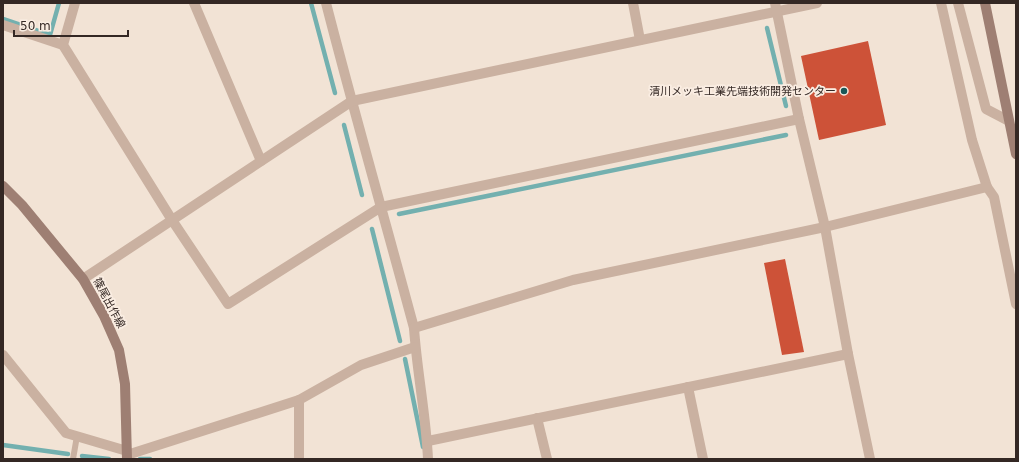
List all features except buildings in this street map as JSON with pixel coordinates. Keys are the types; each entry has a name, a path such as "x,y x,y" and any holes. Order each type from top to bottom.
{"main road":[{"path":"985,3 1016,154"},
{"name":"篠尾出作線","path":"3,186 22,205 83,279 104,316 119,350 125,384 127,455"}],"street":[{"path":"63,45 75,3"},
{"path":"194,3 261,161"},
{"path":"326,3 414,328 415,347 428,440 428,459"},
{"path":"633,3 640,40"},
{"path":"83,279 352,101 640,40 776,7 817,3"},
{"path":"941,3 972,140 986,187 994,197 1016,304"},
{"path":"958,3 986,109 1009,121"},
{"path":"776,7 799,119 825,228 848,354 870,459"},
{"path":"3,25 63,45 172,220 228,304 381,207 799,119"},
{"path":"414,328 573,280 825,228 986,187"},
{"path":"3,355 66,433 127,455 299,400 361,365 415,347"},
{"path":"428,440 848,354"},
{"path":"688,387 703,459"},
{"path":"299,400 299,459"},
{"path":"537,418 546,459"}],"lane":[{"path":"73,459 77,436"}],"waterway":[{"path":"3,19 50,35 59,3"},
{"path":"311,3 335,93"},
{"path":"767,28 786,106"},
{"path":"344,125 362,195"},
{"path":"399,214 786,135"},
{"path":"372,229 400,341"},
{"path":"405,359 423,447"},
{"path":"3,445 68,454"},
{"path":"82,456 109,459"},
{"path":"140,459 150,459"}],"place":[{"name":"清川メッキ工業先端技術開発センター","path":"844,91"}]}
